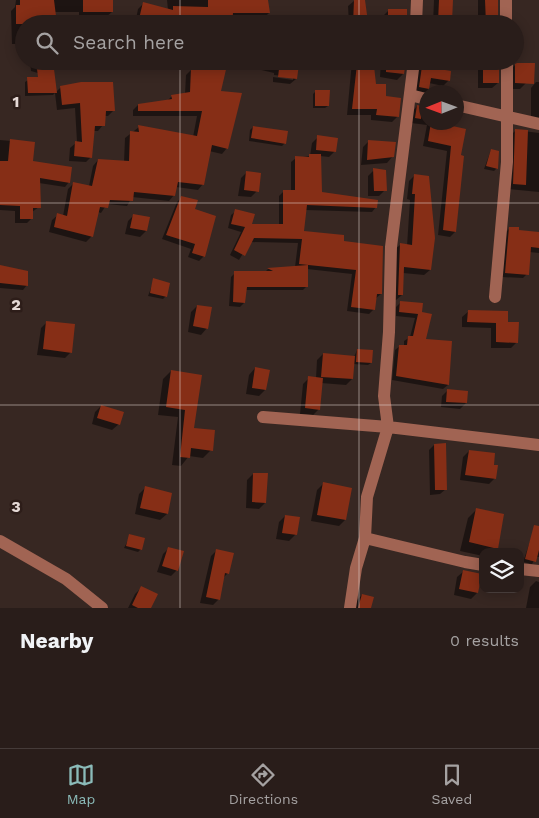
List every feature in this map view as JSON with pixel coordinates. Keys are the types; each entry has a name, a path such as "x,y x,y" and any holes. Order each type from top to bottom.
{"street":[{"path":"416,15 417,0"},
{"path":"506,0 506,15"},
{"path":"350,608 356,568 364,538 367,497 388,427 384,396 389,332 391,247 413,70"},
{"path":"495,297 507,162 507,70"},
{"path":"410,95 419,97"},
{"path":"464,107 539,124"},
{"path":"263,417 388,427 539,445"},
{"path":"364,538 479,564"},
{"path":"0,541 66,579 102,608"},
{"path":"524,569 539,571"}],"building":[{"path":"20,0 54,0 56,15 16,15 16,5 20,5"},
{"path":"83,0 113,0 113,12 83,12"},
{"path":"208,0 268,0 270,13 140,15 143,2 173,10 173,6 208,7"},
{"path":"354,0 365,0 367,15 353,15"},
{"path":"439,0 453,0 452,15 438,15"},
{"path":"485,0 498,0 498,15 486,15"},
{"path":"388,9 407,9 407,15 388,15"},
{"path":"524,63 535,63 534,84 515,83 515,70 524,70"},
{"path":"37,70 54,70 57,93 28,93 27,77 38,77"},
{"path":"191,70 226,70 221,91 242,93 228,149 212,145 204,185 178,182 175,196 134,192 133,201 110,200 108,208 100,207 93,237 54,227 57,213 67,216 73,182 92,186 98,159 129,161 130,131 139,132 138,125 197,136 202,111 138,111 138,104 172,99 171,95 190,92"},
{"path":"279,70 298,70 297,79 278,77"},
{"path":"356,70 374,70 376,84 386,84 386,96 401,98 399,117 376,115 377,109 352,109"},
{"path":"386,70 405,70 404,74 386,72"},
{"path":"421,70 451,71 450,81 431,78 430,85 419,85"},
{"path":"483,70 499,70 499,83 483,83"},
{"path":"81,82 113,82 115,111 106,111 105,126 95,126 92,158 74,156 75,141 82,142 80,103 62,105 60,86"},
{"path":"315,90 330,90 329,106 315,106"},
{"path":"417,105 419,105 419,119 415,118"},
{"path":"253,126 288,131 286,144 251,138"},
{"path":"466,129 461,155 464,156 456,232 443,230 451,146 428,141 430,130"},
{"path":"515,129 528,130 526,185 513,184"},
{"path":"317,135 338,138 336,152 316,150"},
{"path":"10,139 35,142 33,161 72,167 70,183 40,178 41,208 33,208 33,219 20,219 20,206 0,205 0,161 8,161"},
{"path":"368,140 396,142 394,157 367,160"},
{"path":"491,149 499,151 498,169 486,166"},
{"path":"309,154 321,154 322,192 378,200 377,208 307,205 304,231 344,235 344,241 383,246 382,294 377,294 375,310 351,307 356,270 299,264 302,239 254,238 245,256 234,250 245,227 231,224 235,209 255,214 252,224 283,224 283,190 295,190 295,156 309,157"},
{"path":"373,168 386,170 387,191 374,191"},
{"path":"246,171 261,173 259,192 244,190"},
{"path":"414,174 429,176 435,238 431,270 404,267 403,295 398,295 400,243 412,245 415,194 412,194"},
{"path":"181,196 198,200 195,209 216,216 205,257 192,253 195,244 166,235"},
{"path":"133,214 150,217 147,231 130,228"},
{"path":"509,227 519,227 519,230 539,232 539,248 531,247 529,275 505,273"},
{"path":"0,265 28,271 28,286 0,283"},
{"path":"308,265 308,287 247,287 245,303 233,302 234,271 273,271 267,268"},
{"path":"153,278 170,283 167,297 150,293"},
{"path":"400,301 423,303 422,312 432,314 426,339 452,341 449,385 396,376 399,345 407,345 408,336 413,336 418,314 399,312"},
{"path":"197,305 212,307 208,329 193,326"},
{"path":"468,310 508,311 508,322 519,322 518,343 496,342 496,323 467,322"},
{"path":"46,321 75,324 72,353 43,349"},
{"path":"357,349 373,350 372,363 356,362"},
{"path":"323,353 355,356 353,379 321,377"},
{"path":"255,367 270,370 266,390 252,388"},
{"path":"171,370 202,375 194,428 215,430 213,451 191,448 190,458 180,457 185,410 166,407"},
{"path":"308,376 323,378 320,410 305,408"},
{"path":"447,389 468,391 467,403 446,402"},
{"path":"101,405 124,412 120,425 97,418"},
{"path":"446,443 447,490 435,490 434,444"},
{"path":"469,450 495,453 494,465 498,465 496,479 465,475"},
{"path":"253,473 268,473 266,503 252,502"},
{"path":"323,482 352,488 346,520 317,515"},
{"path":"145,486 172,493 168,514 140,508"},
{"path":"476,508 504,514 498,548 469,542"},
{"path":"285,515 300,517 297,535 282,533"},
{"path":"534,525 539,526 539,550 536,562 525,559"},
{"path":"129,534 145,538 142,550 126,546"},
{"path":"168,547 184,551 178,571 162,566"},
{"path":"216,549 234,553 229,574 225,573 220,600 206,597"},
{"path":"463,570 479,573 478,593 459,589"},
{"path":"141,586 158,594 151,608 138,608 132,605"},
{"path":"362,594 374,597 371,608 358,608"}]}
